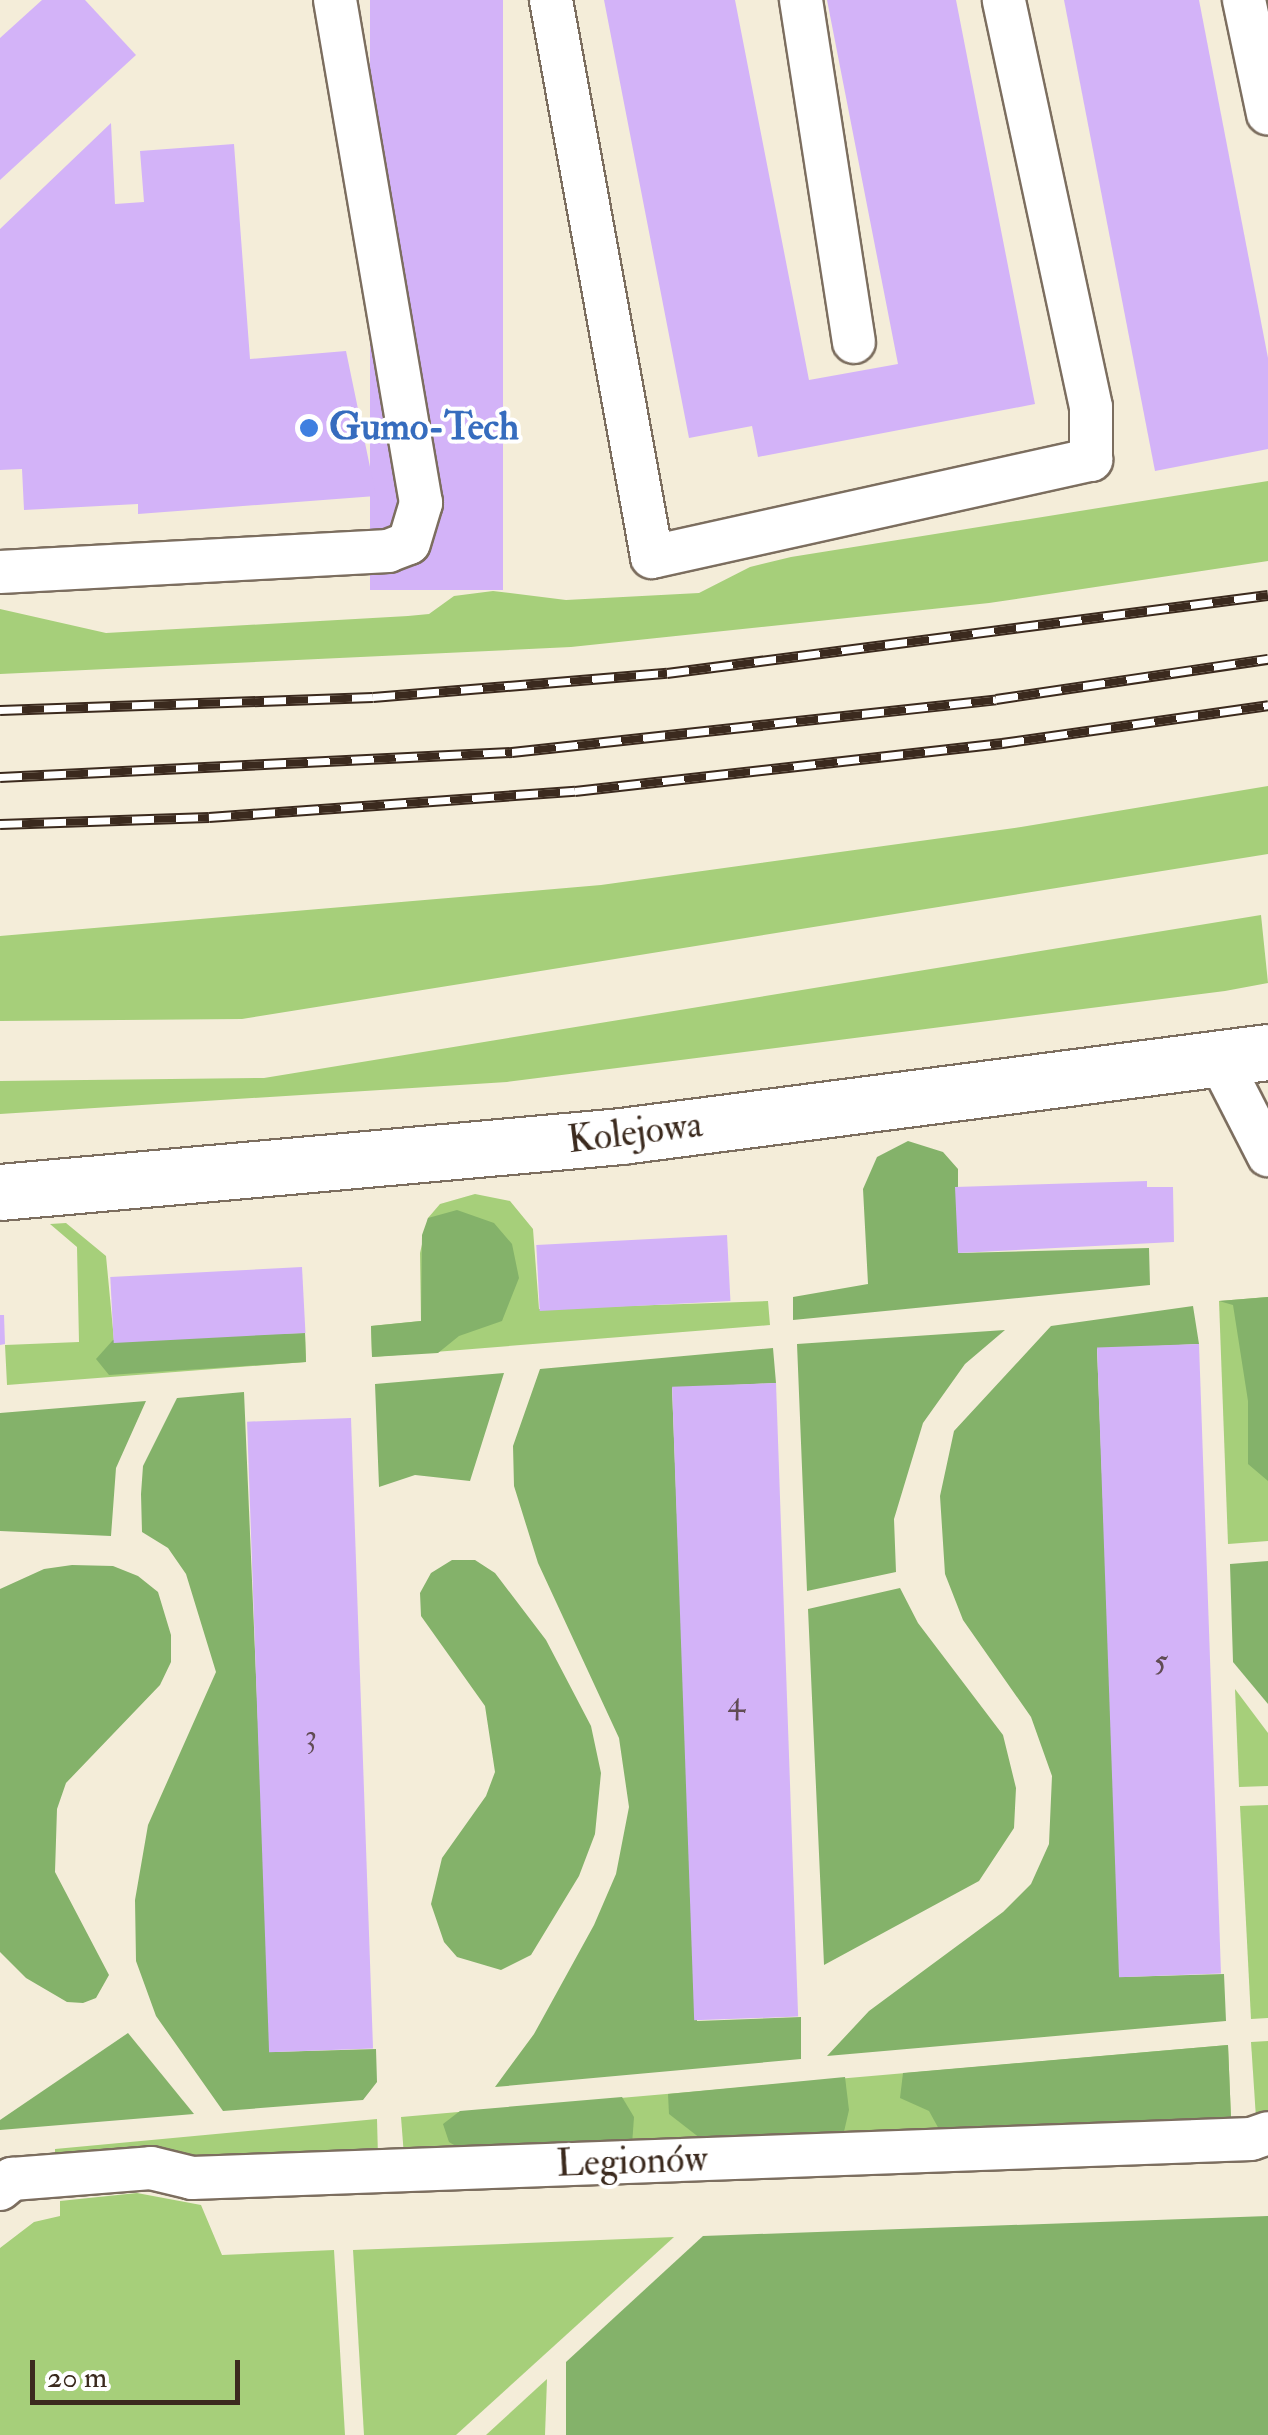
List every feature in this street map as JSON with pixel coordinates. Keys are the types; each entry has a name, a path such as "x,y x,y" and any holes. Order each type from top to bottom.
{"street":[{"name":"Kolejowa","path":"0,1192 621,1136 1244,1056"}],"lane":[{"path":"0,572 388,551 408,543 422,503 335,0"},
{"path":"550,0 652,557 1091,460 1091,407 1004,0"},
{"path":"800,0 854,342"},
{"path":"1244,0 1268,114"},
{"path":"1244,1056 1268,1155"},
{"name":"Legionów","path":"6,2184 151,2168 192,2178 1251,2139 1268,2132"}],"green space":[{"path":"1268,481 1268,561 989,603 571,647 0,674 0,609 106,633 429,614 454,596 493,591 566,600 699,593 750,567 791,557"},
{"path":"1268,786 1268,854 242,1019 0,1021 0,936 601,885 1021,827"},
{"path":"1261,915 1268,983 1225,991 507,1082 0,1114 0,1081 264,1078"},
{"path":"908,1141 943,1152 958,1169 958,1253 1149,1248 1150,1285 793,1320 793,1297 868,1284 863,1189 877,1157"},
{"path":"475,1194 510,1201 533,1229 539,1309 768,1301 770,1325 372,1357 371,1326 421,1321 420,1253 428,1218 440,1204"},
{"path":"457,1210 494,1223 512,1244 519,1278 502,1321 459,1336 438,1353 372,1357 371,1326 421,1321 422,1235 428,1218"},
{"path":"66,1223 106,1256 114,1340 305,1333 306,1362 7,1385 5,1345 79,1342 77,1247 50,1224"},
{"path":"1268,1297 1268,1541 1228,1544 1219,1301"},
{"path":"1268,1297 1268,1481 1248,1464 1248,1401 1233,1305 1219,1301"},
{"path":"1193,1306 1199,1344 1097,1349 1122,1977 1224,1974 1226,2021 827,2056 869,2011 1003,1912 1031,1884 1049,1844 1052,1776 1031,1717 963,1620 945,1574 940,1496 954,1431 1051,1326"},
{"path":"1005,1330 965,1364 923,1423 894,1519 896,1572 807,1591 797,1344"},
{"path":"305,1333 306,1362 109,1375 96,1359 113,1340"},
{"path":"773,1348 776,1383 672,1388 697,2021 801,2017 801,2059 495,2087 534,2034 594,1925 616,1874 629,1807 619,1738 538,1563 514,1486 513,1446 540,1369"},
{"path":"504,1373 470,1481 415,1475 379,1487 375,1384"},
{"path":"244,1392 272,2052 376,2049 377,2082 363,2100 223,2111 156,2016 136,1961 135,1900 148,1825 216,1672 186,1574 168,1548 142,1532 141,1494 143,1466 177,1398"},
{"path":"146,1401 116,1468 111,1536 0,1531 0,1413"},
{"path":"452,1560 475,1560 495,1573 546,1640 591,1726 601,1773 595,1834 579,1876 531,1955 501,1970 457,1957 444,1942 431,1904 442,1858 486,1796 495,1772 485,1706 421,1616 420,1593 431,1573"},
{"path":"1268,1561 1268,1704 1233,1662 1230,1564"},
{"path":"113,1566 138,1576 158,1592 171,1635 171,1662 160,1685 66,1783 57,1809 55,1872 109,1975 96,1998 83,2003 67,2002 26,1978 0,1952 0,1589 44,1569"},
{"path":"900,1588 918,1623 1003,1735 1016,1788 1014,1828 979,1881 824,1965 808,1609"},
{"path":"1235,1689 1268,1733 1268,1786 1239,1787"},
{"path":"1268,1805 1268,2018 1251,2019 1240,1806"},
{"path":"128,2033 194,2114 0,2130 0,2120"},
{"path":"1268,2041 1268,2117 1256,2118 1251,2042"},
{"path":"1228,2045 1231,2118 404,2156 401,2117"},
{"path":"1228,2045 1231,2118 940,2131 929,2111 900,2098 903,2073"},
{"path":"845,2077 849,2110 843,2136 705,2142 669,2114 668,2094"},
{"path":"622,2097 634,2117 632,2145 466,2152 449,2142 443,2124 460,2111"},
{"path":"377,2119 378,2157 55,2157 55,2149"},
{"path":"137,2193 201,2205 222,2255 334,2250 345,2435 0,2435 0,2248 34,2222 60,2216 60,2201"},
{"path":"1268,2216 1268,2435 566,2435 566,2362 703,2236"},
{"path":"674,2237 456,2435 364,2435 353,2250"},
{"path":"547,2379 545,2435 486,2435"}],"building":[{"path":"42,0 85,0 136,55 0,180 0,38"},
{"path":"370,0 503,0 503,590 370,590"},
{"path":"604,0 735,0 809,380 898,364 827,0 956,0 1035,404 758,457 752,426 689,438"},
{"path":"1064,0 1199,0 1268,358 1268,449 1155,471"},
{"path":"111,123 115,204 144,202 140,151 234,144 250,359 346,351 376,496 138,514 138,504 24,510 22,469 0,470 0,229"},
{"path":"1147,1181 1147,1187 1173,1187 1174,1242 958,1253 955,1187"},
{"path":"727,1235 730,1301 540,1311 536,1245"},
{"path":"302,1267 305,1333 114,1343 110,1277"},
{"path":"0,1315 4,1315 5,1344 0,1345"},
{"path":"1199,1344 1221,1974 1119,1977 1097,1348"},
{"path":"776,1383 798,2017 694,2020 672,1387"},
{"path":"351,1418 373,2049 269,2052 247,1422"}],"railway":[{"path":"0,710 373,697 667,673 1268,595"},
{"path":"0,777 512,752 996,699 1268,659"},
{"path":"0,824 209,817 575,791 1002,743 1268,705"}],"place":[{"name":"Gumo-Tech","path":"309,428"}]}
